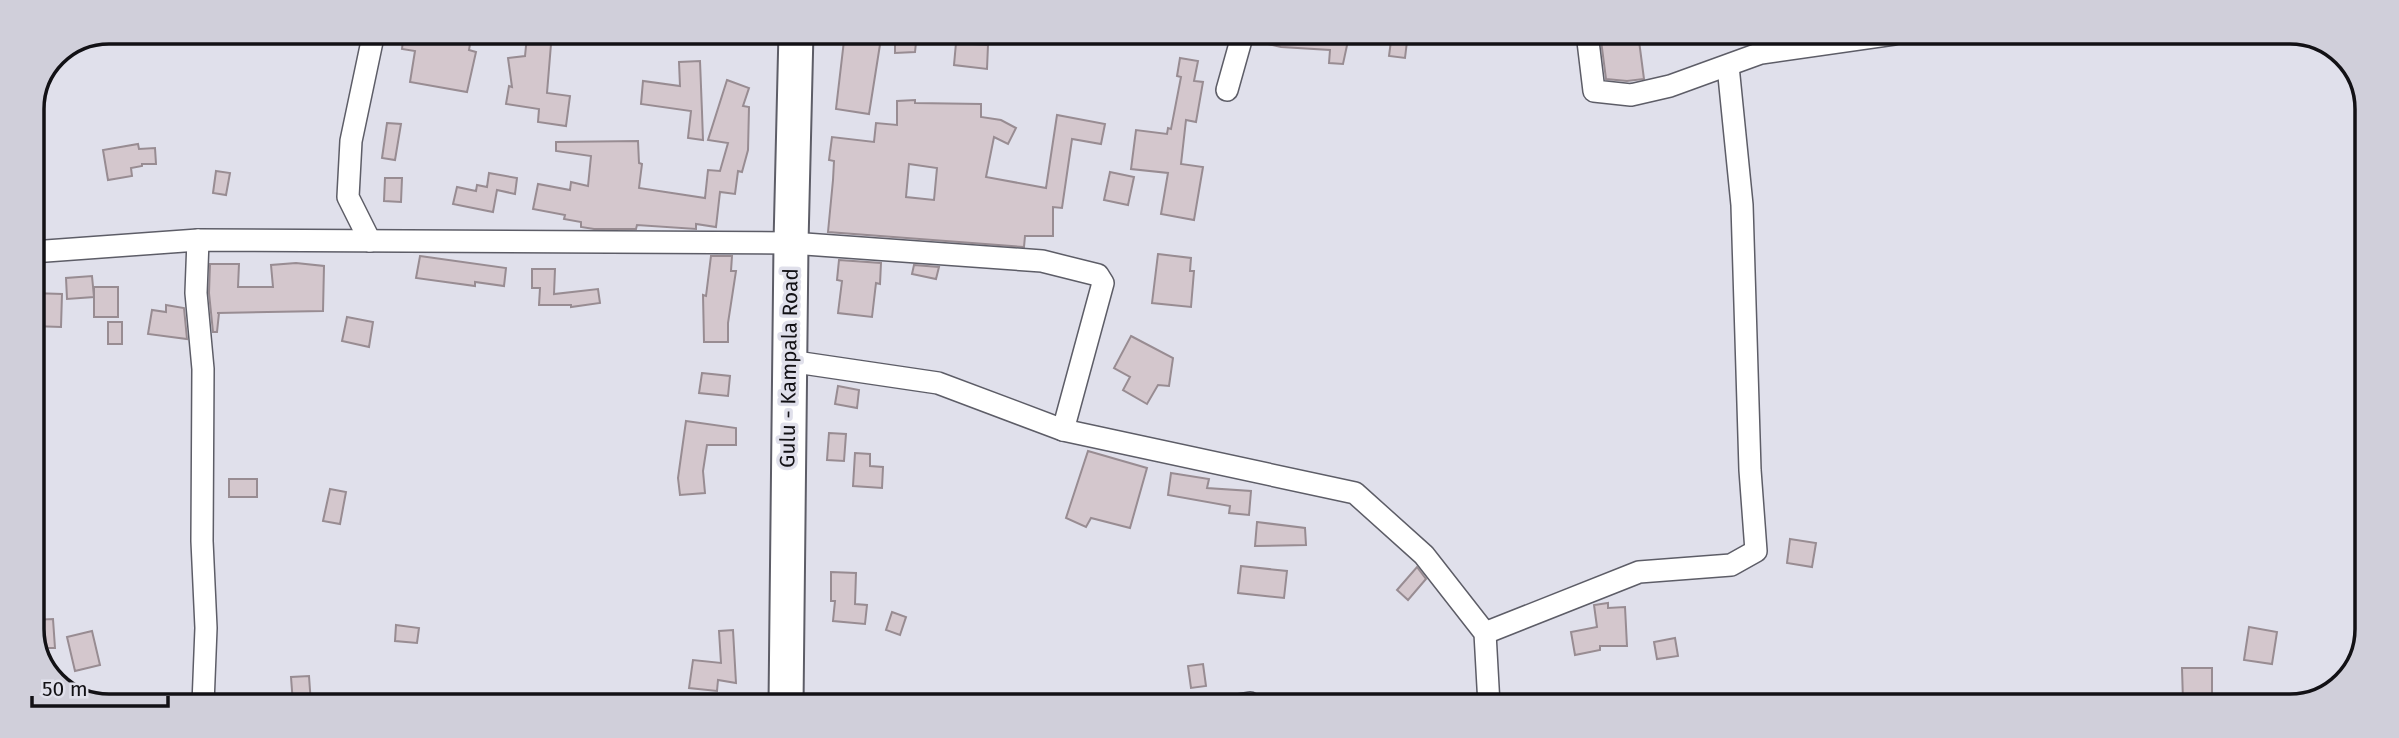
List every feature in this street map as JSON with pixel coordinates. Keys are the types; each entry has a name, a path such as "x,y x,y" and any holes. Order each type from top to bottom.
{"main road":[{"name":"Gulu - Kampala Road","path":"786,694 796,44"}],"street":[{"path":"370,241 348,198 351,141 371,44"},
{"path":"1227,90 1240,44"},
{"path":"1588,44 1594,91 1630,95 1670,86 1761,53 1824,44"},
{"path":"1486,633 1639,572 1731,565 1756,551 1750,470 1742,205 1728,66"},
{"path":"198,240 195,293 203,369 202,541 206,628 203,694"},
{"path":"44,251 198,240 791,243 1042,261 1098,275 1103,283 1063,430"},
{"path":"789,361 938,383 1063,430 1355,493 1424,555 1486,633 1489,694"}],"building":[{"path":"403,44 470,44 469,50 476,52 467,92 410,82 415,51 402,49"},
{"path":"526,44 551,44 547,93 570,96 566,126 538,122 539,109 506,104 509,86 512,87 508,58 525,56"},
{"path":"844,44 880,44 869,114 836,109"},
{"path":"895,44 916,44 915,52 895,53"},
{"path":"956,44 988,45 987,69 954,65"},
{"path":"1268,44 1347,44 1343,64 1329,63 1330,50"},
{"path":"1391,44 1407,44 1405,58 1389,56"},
{"path":"1601,44 1639,44 1644,79 1606,79"},
{"path":"1180,58 1198,61 1194,81 1203,82 1196,122 1186,120 1181,164 1203,167 1194,220 1161,214 1168,173 1131,169 1136,130 1167,134 1168,128 1171,129 1181,77 1177,76"},
{"path":"700,61 703,140 688,138 691,111 641,104 643,81 680,86 679,62"},
{"path":"727,80 749,88 743,106 749,107 748,150 742,172 738,171 735,194 720,192 716,227 696,224 696,229 637,225 636,229 594,229 581,227 581,222 564,219 565,215 533,209 538,184 570,190 571,182 588,186 591,156 556,151 556,142 638,141 639,163 642,164 639,188 705,198 708,170 720,171 728,143 708,140"},
{"path":"897,101 981,104 981,117 1001,120 1016,128 1008,144 994,137 986,177 1046,188 1057,115 1105,124 1101,144 1072,139 1062,208 1053,207 1053,236 1025,236 1024,247 828,232 834,161 829,160 832,137 874,142 876,123 897,125","holes":["909,164 937,168 934,200 906,197"]},
{"path":"387,123 401,124 395,160 382,158"},
{"path":"138,144 139,149 155,148 156,164 142,164 131,168 132,176 108,180 103,150"},
{"path":"216,171 230,173 226,195 213,193"},
{"path":"1110,172 1134,177 1128,205 1104,200"},
{"path":"489,173 517,178 515,194 497,190 493,212 453,204 457,187 476,191 477,185 487,187"},
{"path":"385,178 402,178 401,202 384,201"},
{"path":"1158,254 1191,258 1190,271 1194,271 1191,307 1152,303"},
{"path":"420,256 506,268 504,286 475,282 475,286 416,278"},
{"path":"711,256 732,256 731,271 736,271 728,323 728,342 704,342 703,295 706,296"},
{"path":"839,260 881,263 880,284 876,283 872,317 838,313 842,281 837,280"},
{"path":"296,263 324,266 323,311 217,313 217,332 213,332 209,293 210,264 239,264 238,287 273,287 271,265"},
{"path":"914,265 939,267 936,279 912,274"},
{"path":"532,269 555,269 554,294 598,289 600,303 571,307 539,305 540,288 532,288"},
{"path":"92,276 94,297 67,299 66,278"},
{"path":"94,287 118,287 118,317 94,317"},
{"path":"44,293 62,294 61,327 44,326"},
{"path":"166,305 184,308 187,339 148,334 152,310 166,312"},
{"path":"347,317 373,322 369,347 342,341"},
{"path":"108,322 122,322 122,344 108,344"},
{"path":"1131,336 1173,358 1169,386 1158,385 1147,404 1123,390 1130,377 1114,368"},
{"path":"702,373 730,376 728,396 699,393"},
{"path":"838,386 859,390 857,408 835,404"},
{"path":"686,421 736,428 736,445 707,445 703,471 705,493 680,495 678,478"},
{"path":"829,433 846,434 844,461 827,460"},
{"path":"1088,451 1147,468 1130,528 1091,518 1086,527 1066,518"},
{"path":"855,453 870,454 870,466 883,467 882,488 853,486"},
{"path":"1171,473 1209,479 1207,488 1251,491 1249,515 1229,513 1230,506 1168,495"},
{"path":"229,479 257,479 257,497 229,497"},
{"path":"330,489 346,492 340,524 323,521"},
{"path":"1257,522 1305,528 1306,545 1255,546"},
{"path":"1790,539 1816,543 1812,567 1787,563"},
{"path":"1241,566 1287,571 1284,598 1238,593"},
{"path":"1417,567 1426,579 1408,600 1397,590"},
{"path":"831,572 856,573 855,604 867,605 865,624 833,621 835,601 831,601"},
{"path":"1608,603 1608,608 1625,607 1627,646 1600,646 1600,650 1575,655 1571,632 1597,627 1594,605"},
{"path":"892,612 906,617 900,635 886,630"},
{"path":"44,619 53,619 55,648 47,648"},
{"path":"396,625 419,628 417,643 395,641"},
{"path":"2249,627 2277,632 2272,664 2244,660"},
{"path":"733,630 736,683 718,680 717,691 689,688 693,660 721,663 719,631"},
{"path":"92,631 100,665 75,671 67,637"},
{"path":"1675,638 1678,656 1657,659 1654,642"},
{"path":"1203,664 1206,686 1191,688 1188,666"},
{"path":"2182,668 2212,668 2212,694 2183,694"},
{"path":"309,676 310,694 292,694 291,677"}]}
